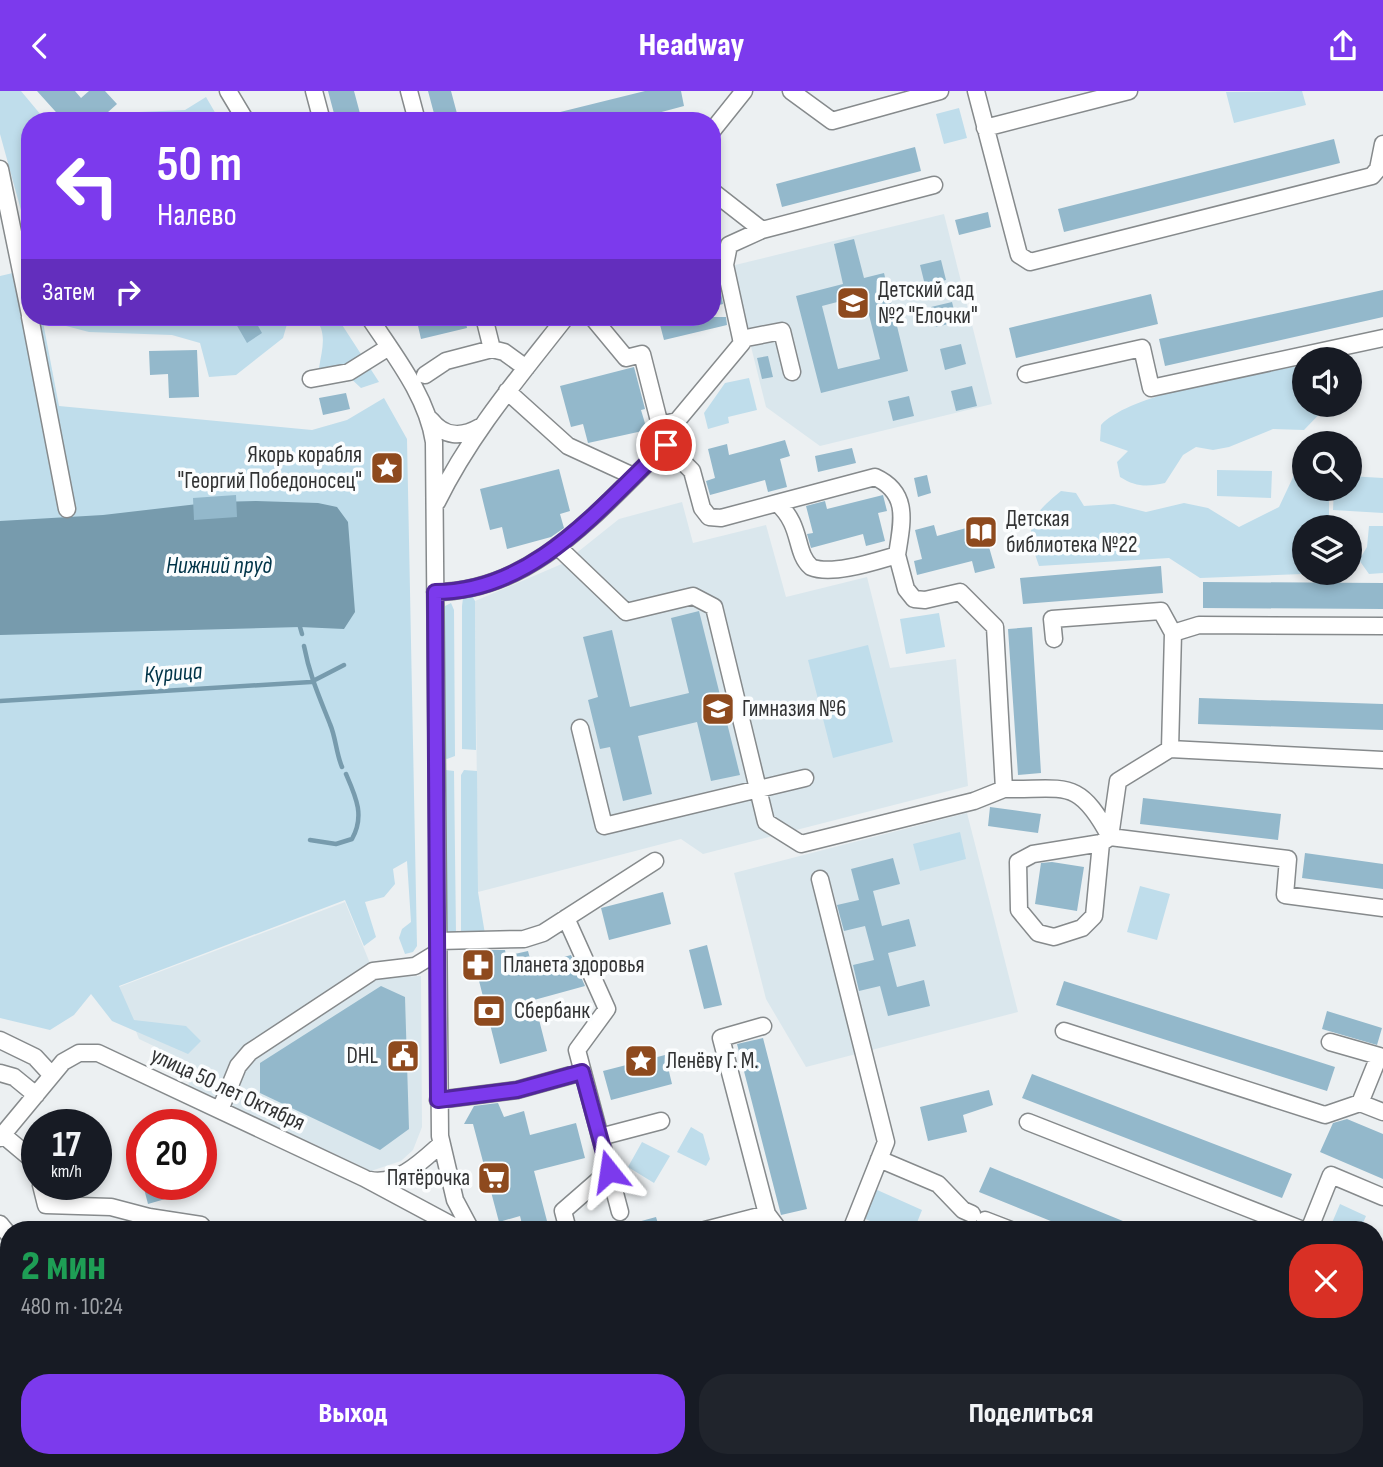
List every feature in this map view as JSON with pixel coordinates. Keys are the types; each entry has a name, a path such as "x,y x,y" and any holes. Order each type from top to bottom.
{"street":[{"path":"228,91 241,112"},
{"path":"314,91 320,112"},
{"path":"409,91 415,112"},
{"path":"721,120 744,91"},
{"path":"791,91 832,121 940,91"},
{"path":"976,91 1018,255 1030,262 1372,176 1378,169 1383,144"},
{"path":"985,128 1129,91"},
{"path":"0,169 21,272"},
{"path":"741,339 725,265 729,246 762,230 934,185"},
{"path":"721,198 762,230"},
{"path":"32,326 67,509"},
{"path":"375,326 430,420 449,434 463,434 480,427"},
{"path":"486,326 492,349"},
{"path":"435,507 480,427 559,326"},
{"path":"599,326 626,358 642,354 666,445 692,471 702,508 709,517 721,518 875,477 890,484 904,512 897,555 906,589 914,599 925,600 960,592 995,627 1004,789"},
{"path":"660,425 677,421 741,339 782,331 792,372"},
{"path":"1026,374 1142,348 1151,388 1383,338"},
{"path":"311,379 349,372 389,347"},
{"path":"425,375 446,361 492,349 504,352 526,368"},
{"path":"507,391 568,446 633,476"},
{"path":"430,420 435,507 440,1145 455,1200 466,1221"},
{"path":"435,592 457,592 514,575 570,538 666,445"},
{"path":"777,503 793,520 804,558 816,570 860,565 897,555"},
{"path":"557,546 626,612 693,596 714,607 766,822 802,844 975,801 1004,789 1072,790 1093,805 1106,840"},
{"path":"1054,639 1052,619 1161,611 1173,633 1170,749"},
{"path":"1173,633 1199,625 1383,626"},
{"path":"580,728 604,826 804,778"},
{"path":"1383,760 1170,749 1118,781 1106,840 1094,916 1082,928 1054,937 1038,933 1019,910 1018,862 1033,854 1106,840 1289,859 1285,895 1383,908"},
{"path":"220,1110 238,1066 250,1052 373,971 415,966 438,947 524,939 543,933 655,861"},
{"path":"820,879 886,1142 854,1221"},
{"path":"566,918 607,1009 577,1050 620,1212"},
{"path":"762,1026 721,1038 766,1214 772,1221"},
{"path":"1065,1031 1325,1115 1360,1103 1383,1112"},
{"path":"0,1040 35,1057 47,1070"},
{"path":"1330,1042 1381,1057 1360,1103"},
{"name":"улица 50 лет Октября","path":"1,1136 30,1090 72,1056 89,1051 364,1178 444,1221"},
{"path":"438,1100 517,1090 582,1072"},
{"path":"0,1073 14,1077 30,1090"},
{"path":"0,1081 30,1090"},
{"path":"600,1137 660,1121"},
{"path":"1028,1122 1280,1221"},
{"path":"1,1136 21,1151"},
{"path":"364,1178 380,1181 400,1176 440,1145"},
{"path":"879,1159 938,1184 963,1210 988,1221"},
{"path":"566,1221 563,1211 609,1171"},
{"path":"1313,1221 1331,1175 1383,1197"},
{"path":"45,1200 46,1205 111,1207 175,1221"},
{"path":"739,1221 766,1214"},
{"path":"0,1256 0,1264"}],"shaded area":[{"path":"0,91 21,91 38,112 21,112 21,210 0,134"},
{"path":"1302,91 1306,105 1234,123 1226,92"},
{"path":"206,97 215,112 139,112 185,110"},
{"path":"959,108 967,138 944,144 936,114"},
{"name":"Детский сад №2 \"Елочки\"","path":"944,214 992,404 820,446 766,407 731,266"},
{"path":"21,271 21,326 44,326 59,406 312,430 347,420 384,398 407,439 417,946 413,952 405,954 399,938 402,929 411,922 407,861 393,869 395,884 384,897 365,902 376,937 364,946 345,900 119,986 134,1020 186,1026 201,1041 188,1054 112,1021 91,994 74,1015 50,1030 0,1018 0,276"},
{"path":"66,326 286,326 283,338 236,375 209,377 200,343 172,335 89,332"},
{"path":"320,326 343,326 379,382 361,388 347,375 319,368 323,335"},
{"path":"1292,367 1292,417 1316,417 1304,430 1273,429 1229,447 1213,450 1196,447 1183,455 1165,483 1142,485 1120,477 1117,462 1128,451 1100,441 1101,425 1117,413 1139,403 1226,379"},
{"path":"749,378 757,410 728,417 729,423 708,429 704,413 725,383"},
{"path":"1217,470 1272,471 1271,498 1217,496"},
{"path":"1362,477 1383,478 1383,513 1333,510 1333,501 1362,501"},
{"path":"1292,479 1292,501 1329,501 1329,515 1292,515 1292,574 1200,578 1169,558 1039,566 1032,541 1032,524 1036,516 1061,491 1076,493 1084,506 1114,504 1146,512 1184,503 1208,508 1239,527 1279,507"},
{"name":"Гимназия №6","path":"682,502 693,543 766,525 786,597 867,577 890,668 956,659 968,786 703,854 681,839 478,892 475,601 564,563 619,519"},
{"path":"1369,526 1383,526 1383,573 1369,574 1362,564 1362,555 1367,547"},
{"path":"471,594 475,601 476,750 462,749 462,606 463,598"},
{"path":"451,603 454,610 455,756 447,759 444,758 444,612 445,606"},
{"path":"939,613 945,647 906,654 900,619"},
{"path":"868,645 893,742 833,758 808,660"},
{"path":"446,770 454,771 456,934 446,935"},
{"path":"464,770 477,771 478,892 485,934 461,931 461,775"},
{"path":"967,813 1018,1012 806,1067 766,999 734,873"},
{"path":"960,832 966,859 920,871 913,844"},
{"path":"1140,886 1170,894 1157,940 1127,932"},
{"path":"345,902 376,978 421,976 422,1127 413,1150 401,1161 371,1171 188,1085 196,1066 139,1039 119,987"},
{"path":"691,1127 703,1134 710,1159 706,1166 677,1152"},
{"path":"642,1142 670,1156 654,1183 628,1167"},
{"path":"875,1189 922,1210 918,1221 870,1221 863,1218"},
{"path":"1340,1204 1366,1216 1364,1221 1333,1221"}],"water":[{"name":"Нижний пруд","path":"215,502 318,503 337,507 348,522 355,612 344,629 300,627 0,635 0,521 103,515"}],"building":[{"path":"37,91 75,91 81,98 89,91 105,91 117,104 108,112 56,112"},
{"path":"328,91 354,91 360,112 334,112"},
{"path":"428,91 451,91 457,112 434,112"},
{"path":"645,91 681,91 684,106 662,112 560,112"},
{"path":"1334,139 1340,163 1064,232 1058,209"},
{"path":"915,147 921,171 782,207 776,184"},
{"path":"988,212 991,227 959,235 955,220"},
{"path":"854,239 864,278 884,273 908,371 821,393 796,296 843,284 834,244","holes":["864,295 880,359 838,369 822,306"]},
{"path":"941,260 946,280 925,285 920,265"},
{"path":"1383,290 1383,317 1165,366 1159,339"},
{"path":"1151,294 1158,324 1016,358 1009,328"},
{"path":"952,302 957,322 936,327 931,307"},
{"path":"721,317 726,317 727,325 664,340 660,326 721,326"},
{"path":"237,326 258,326 262,333 247,343"},
{"path":"418,326 467,326 467,328 421,339"},
{"path":"961,344 966,364 945,370 940,349"},
{"path":"197,350 199,397 169,398 168,374 150,375 149,351"},
{"path":"768,356 773,377 762,379 757,358"},
{"path":"634,367 645,409 641,410 647,430 588,443 583,424 571,427 560,386"},
{"path":"972,386 977,406 956,411 951,391"},
{"path":"346,393 350,409 323,415 319,398"},
{"path":"909,396 914,416 893,421 888,401"},
{"path":"785,440 790,456 780,459 787,487 768,492 765,480 710,495 706,481 715,478 708,449 727,444 729,455"},
{"path":"852,448 856,463 818,472 815,456"},
{"path":"559,469 570,511 560,514 564,528 551,537 507,549 502,527 490,530 480,489"},
{"path":"927,475 931,493 918,497 914,478"},
{"path":"236,495 237,517 194,520 193,498"},
{"path":"883,495 887,511 878,513 885,541 866,546 863,534 811,548 807,534 813,533 806,506 825,501 827,509"},
{"path":"992,521 997,537 987,540 995,568 975,573 972,561 917,575 914,561 922,559 915,530 934,525 937,536"},
{"path":"1161,566 1163,593 1023,604 1020,578"},
{"path":"1203,582 1292,582 1292,585 1383,583 1383,609 1203,608"},
{"path":"699,611 740,775 711,781 697,722 638,736 652,794 623,801 610,747 600,749 588,700 598,697 583,637 612,630 630,707 689,693 671,618"},
{"path":"1032,627 1041,773 1018,775 1008,629"},
{"path":"1199,698 1383,704 1383,730 1198,724"},
{"path":"1143,798 1281,814 1278,840 1140,824"},
{"path":"990,807 1041,814 1038,833 988,826"},
{"path":"1305,853 1383,864 1383,889 1302,878"},
{"path":"893,858 900,884 873,891 882,926 909,919 916,946 888,953 897,987 924,980 930,1006 888,1016 880,986 859,991 853,965 874,960 865,926 844,931 837,905 859,900 851,869"},
{"path":"1041,863 1084,867 1077,911 1035,904"},
{"path":"663,892 671,924 609,940 601,908"},
{"path":"707,945 722,1005 704,1009 689,950"},
{"path":"505,950 506,956 528,951 532,966 571,955 585,986 534,1000 547,1051 500,1064 472,953"},
{"path":"1064,981 1335,1067 1327,1091 1056,1005"},
{"path":"381,986 405,997 409,1129 380,1150 260,1093 260,1063"},
{"path":"1327,1011 1382,1028 1377,1045 1322,1029"},
{"path":"763,1038 807,1209 781,1215 737,1044"},
{"path":"665,1055 672,1084 611,1100 603,1071"},
{"path":"1032,1074 1292,1174 1282,1198 1022,1098"},
{"path":"989,1090 993,1105 963,1115 967,1132 928,1141 920,1107"},
{"path":"498,1103 504,1117 524,1111 530,1135 576,1123 585,1158 534,1171 547,1221 521,1221 520,1216 499,1221 473,1124 464,1124 474,1106"},
{"path":"1347,1119 1383,1134 1383,1179 1320,1152 1333,1123"},
{"path":"990,1167 1123,1221 1051,1221 979,1192"},
{"path":"656,1217 657,1221 641,1221"}],"waterway":[{"path":"300,627 302,634"},
{"path":"304,646 342,767"},
{"name":"Курица","path":"0,701 311,682 344,665"},
{"path":"310,840 336,844 352,839 358,822 358,807 346,774"}],"place":[{"name":"Детский сад №2 \"Елочки\"","path":"853,303"},
{"name":"Якорь корабля \"Георгий Победоносец\"","path":"387,468"},
{"name":"Детская библиотека №22","path":"981,532"},
{"name":"Гимназия №6","path":"718,709"},
{"name":"Планета здоровья","path":"478,965"},
{"name":"Сбербанк","path":"489,1011"},
{"name":"DHL","path":"403,1056"},
{"name":"Ленёву Г. М.","path":"641,1061"},
{"name":"Пятёрочка","path":"494,1178"}],"route":[{"path":"609,1171 582,1072 517,1090 438,1100 435,592 457,592 514,575 570,538 666,445"}]}
